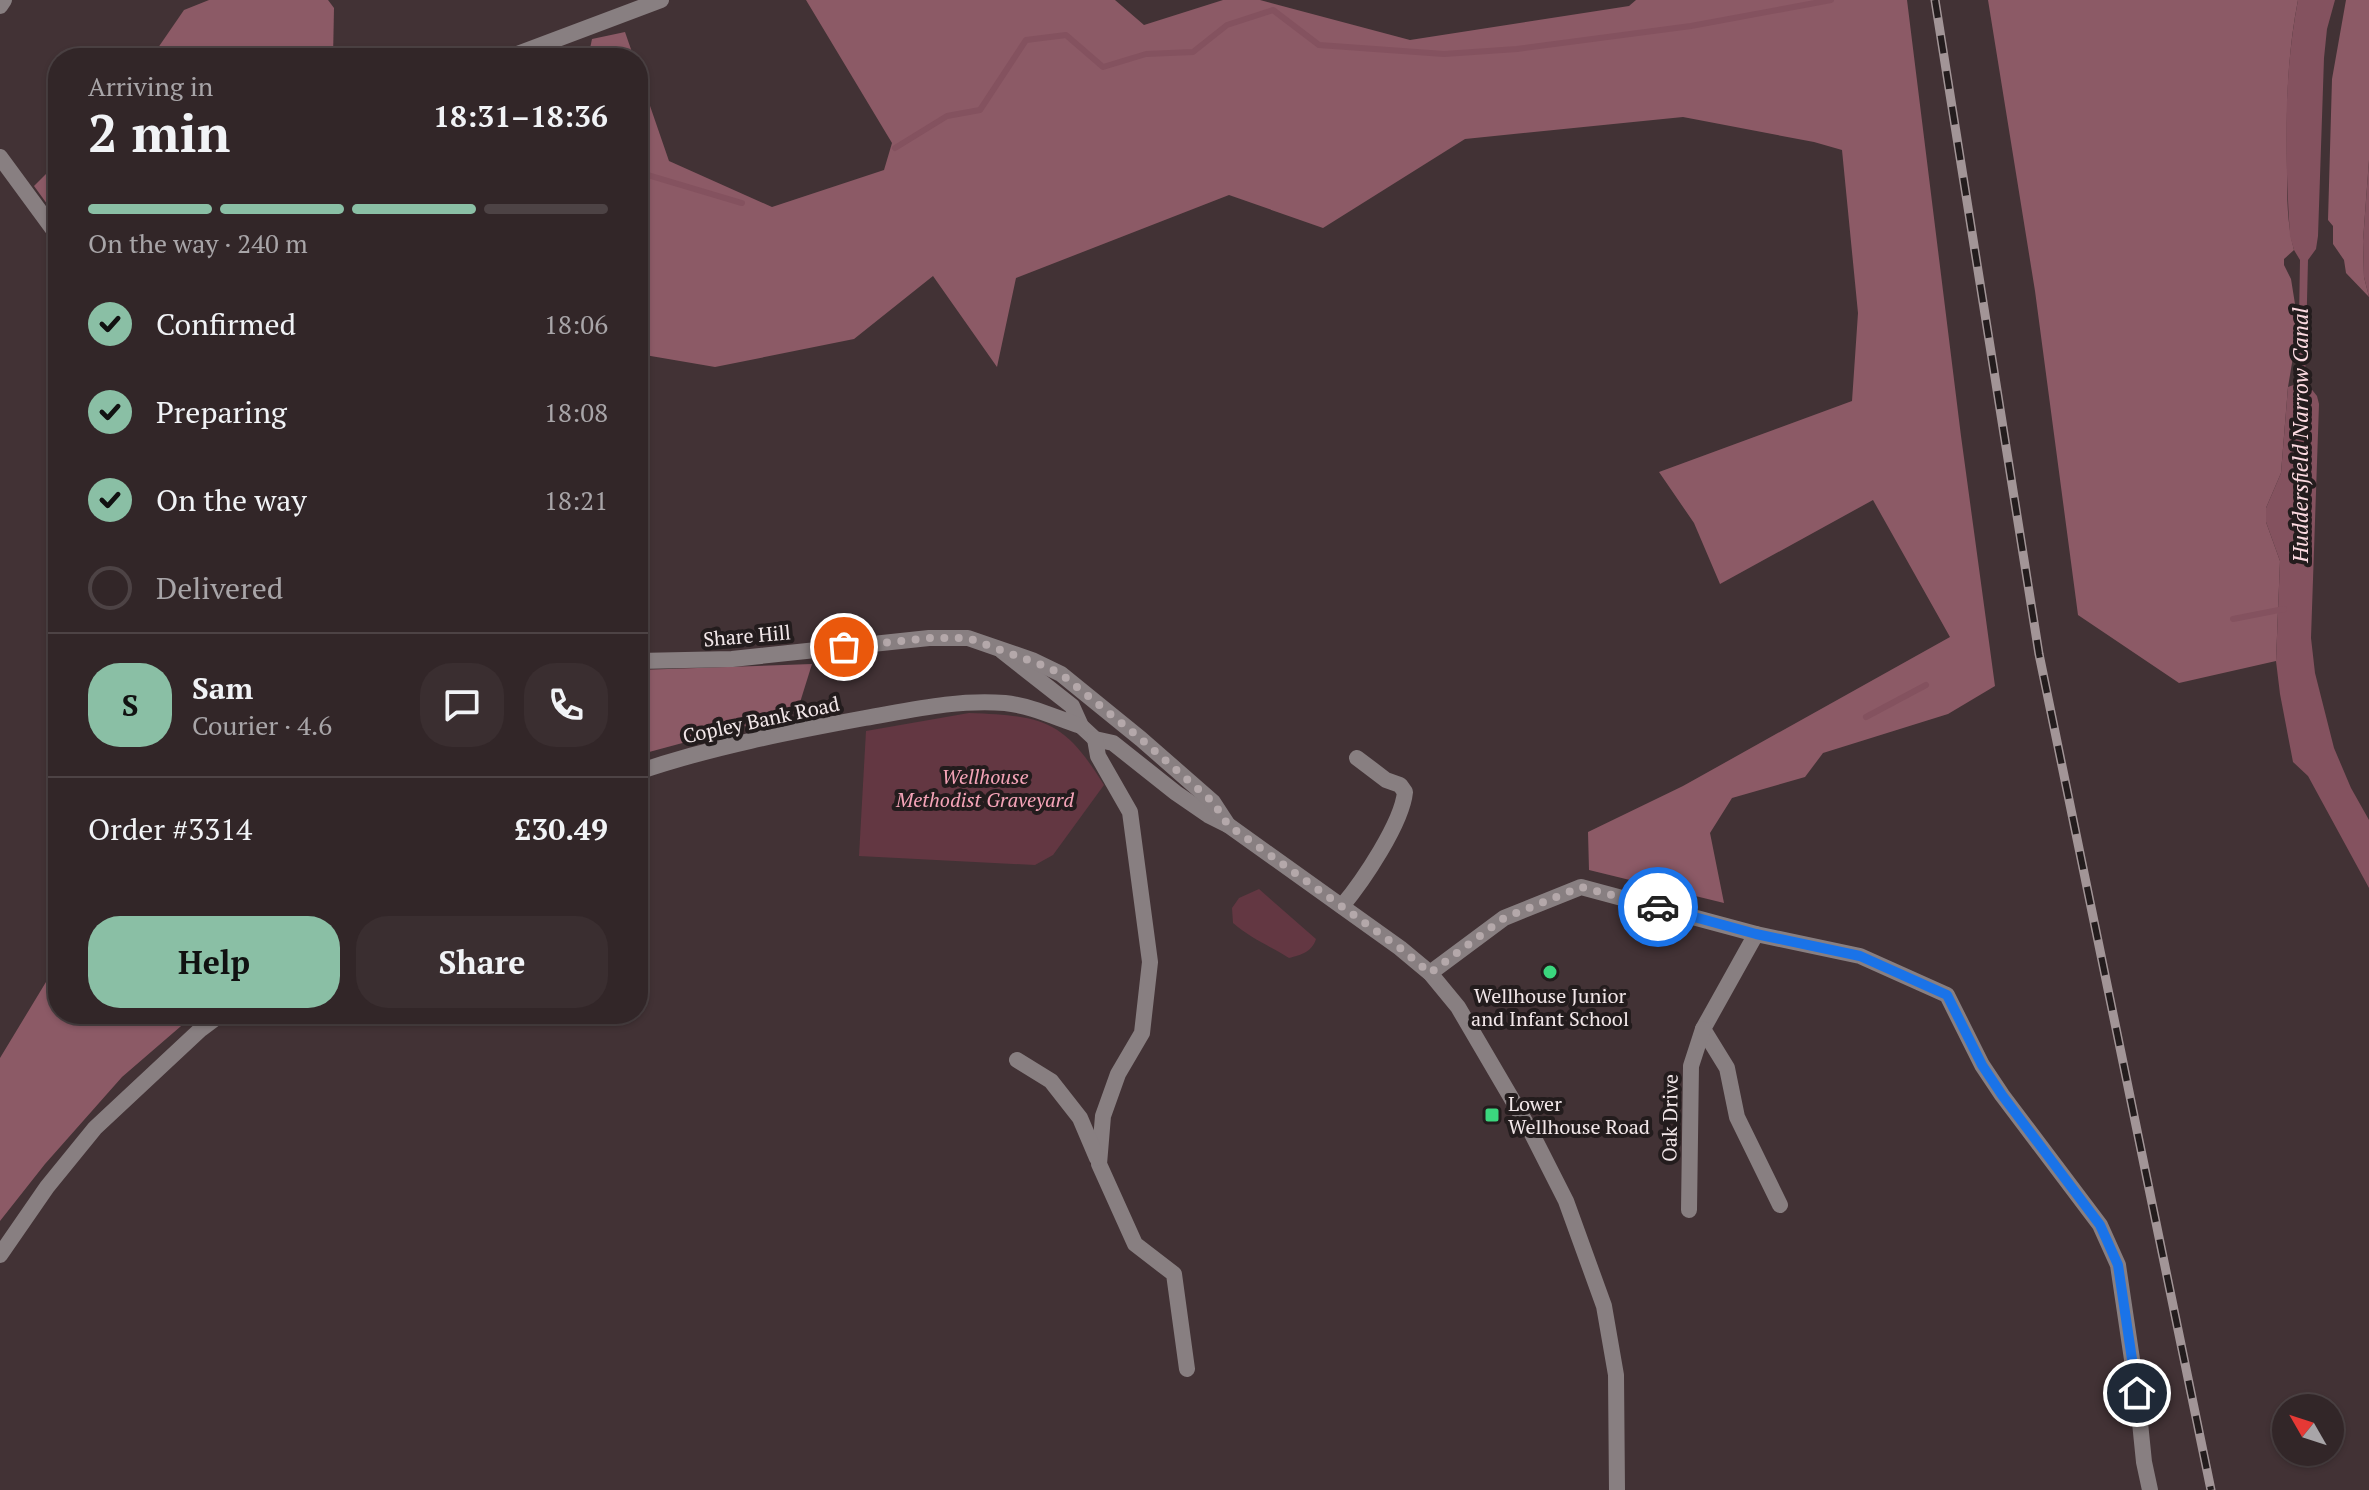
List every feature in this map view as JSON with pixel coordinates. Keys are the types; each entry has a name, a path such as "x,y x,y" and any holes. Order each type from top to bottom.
{"street":[{"path":"0,6 4,0"},
{"path":"534,48 661,0"},
{"path":"0,157 48,222"},
{"name":"Share Hill","path":"648,661 732,659 929,638 968,638 1001,651"},
{"path":"1001,651 1032,660 1061,674 1213,802 1228,825 1430,973 1458,1007 1530,1130 1566,1201 1604,1306 1616,1375 1617,1490"},
{"name":"Copley Bank Road","path":"1001,651 1072,706 1081,726"},
{"name":"Copley Bank Road","path":"648,768 675,759 801,730 938,705 1003,703 1028,706 1081,726 1095,739 1113,743 1176,793 1228,825"},
{"path":"1095,739 1098,756 1130,812 1150,962 1142,1033 1118,1074 1103,1116 1099,1164"},
{"path":"1342,906 1374,861 1399,815 1405,792 1400,785 1386,780 1357,758"},
{"path":"1430,973 1504,918 1581,887 1756,934 1860,956 1947,995 1982,1065 2100,1225 2118,1265 2150,1490"},
{"name":"Oak Drive","path":"1689,1210 1691,1066 1703,1029 1756,934"},
{"path":"0,1255 47,1187 95,1128 208,1024"},
{"path":"1703,1029 1727,1068 1737,1117 1780,1205"},
{"path":"1017,1060 1051,1081 1080,1118 1135,1244 1174,1274 1187,1369"}],"green space":[{"name":"Wellhouse Methodist Graveyard","path":"969,713 1016,716 1049,725 1076,746 1104,785 1053,855 1035,865 859,856 866,731"},
{"path":"1259,889 1316,939 1309,950 1289,958 1233,923 1232,908 1239,898"}],"shaded area":[{"path":"209,0 328,0 334,8 333,48 158,48 184,10"},
{"path":"806,0 1115,0 1144,25 1223,0 1260,0 1410,40 1629,6 1636,0 1907,0 1995,686 1948,714 1823,753 1805,777 1732,798 1710,833 1724,903 1589,870 1588,832 1683,786 1950,637 1873,500 1720,584 1694,523 1659,472 1852,401 1858,313 1842,150 1683,117 1465,139 1323,228 1229,195 1016,278 997,367 933,276 854,339 715,367 648,356 648,100 669,161 772,207 884,170 892,143"},
{"path":"1988,0 2298,0 2289,63 2287,127 2288,210 2294,250 2284,259 2295,304 2295,345 2281,473 2266,508 2266,522 2280,561 2276,661 2179,683 2078,615 2035,291"},
{"path":"2346,0 2369,0 2369,160 2363,241 2364,277 2369,297 2346,273 2344,260 2333,244 2333,226 2328,220 2332,79"},
{"path":"625,32 631,48 590,48 592,39"},
{"path":"48,172 48,205 34,186"},
{"path":"812,664 797,712 648,752 648,670"},
{"path":"48,980 48,1024 183,1024 122,1077 45,1164 0,1221 0,1058"}],"water":[{"name":"Huddersfield Narrow Canal","path":"2298,0 2335,0 2327,29 2324,58 2318,236 2316,249 2308,260 2305,381 2317,396 2319,404 2311,638 2315,673 2334,748 2369,820 2369,888 2308,776 2293,762 2276,661 2280,561 2266,522 2266,508 2281,473 2288,387 2298,380 2300,260 2290,236 2286,147 2290,58"},
{"path":"2369,160 2369,297 2364,277 2363,241"}],"waterway":[{"path":"895,148 947,116 980,110 1026,40 1066,35 1103,67 1146,54 1193,52 1227,25 1273,10 1319,45 1444,54 1517,49 1691,26 1831,0"},
{"path":"648,175 742,203"},
{"path":"2233,619 2284,609"},
{"path":"1866,717 1926,685"}],"railway":[{"path":"1935,0 2039,654 2211,1490"}],"way so far":[{"path":"844,647 929,638 968,638 1032,660 1061,674 1213,802 1228,825 1400,948 1430,973 1504,918 1581,887 1658,907"}],"place":[{"name":"Wellhouse Junior and Infant School","path":"1550,972"},
{"name":"Lower Wellhouse Road","path":"1492,1115"}],"route":[{"path":"1658,907 1756,934 1860,956 1947,995 1982,1065 2100,1225 2118,1265 2137,1393"}]}
